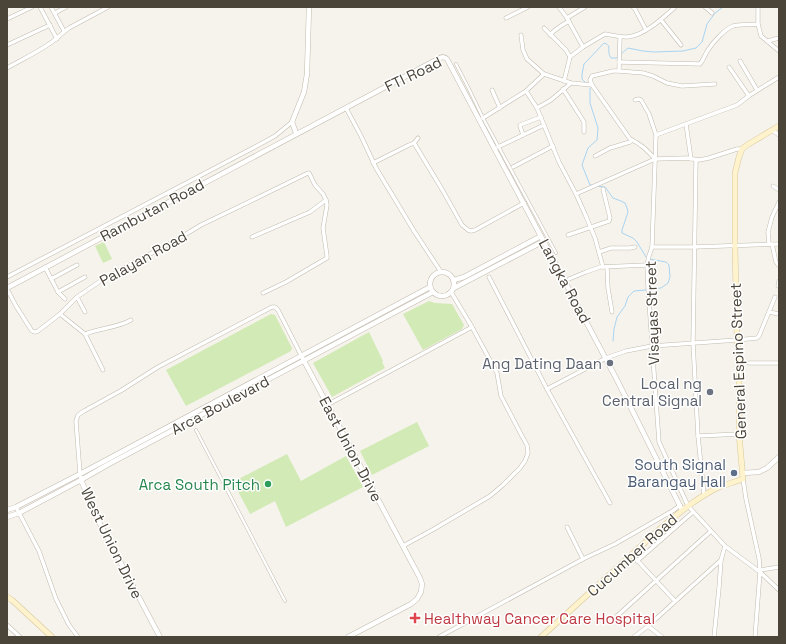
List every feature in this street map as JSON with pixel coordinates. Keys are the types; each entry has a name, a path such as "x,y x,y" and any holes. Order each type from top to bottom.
{"main road":[{"path":"742,149 779,126"},
{"name":"General Espino Street","path":"742,149 738,157 736,173 735,246 739,366 739,434 743,479"},
{"name":"Cucumber Road","path":"541,637 662,527 681,507 688,506 704,495 743,479"},
{"path":"7,597 52,637"}],"street":[{"path":"7,19 32,7"},
{"path":"40,7 57,39"},
{"path":"51,7 64,31"},
{"path":"54,13 66,7"},
{"path":"7,68 48,45 57,39 64,31 108,7"},
{"path":"7,277 253,148 275,136 292,122 304,92 307,74 309,7"},
{"path":"506,18 528,7"},
{"path":"559,7 583,48"},
{"path":"550,35 554,30 585,7"},
{"path":"633,7 646,30"},
{"path":"564,81 570,57 604,34 613,37 628,37 636,35 657,23 675,7"},
{"path":"705,7 712,13"},
{"path":"758,7 758,24 761,36 779,51"},
{"path":"660,20 681,45"},
{"path":"619,57 700,64 706,52 713,43 728,29 734,26 758,24"},
{"path":"7,45 50,25"},
{"path":"544,28 566,50 570,57"},
{"path":"521,35 523,50 527,59 544,74 571,83 592,86"},
{"path":"619,71 620,37"},
{"path":"768,41 779,38"},
{"name":"FTI Road","path":"296,133 438,59 446,57 524,203"},
{"path":"740,61 757,90"},
{"path":"456,64 532,212 556,253"},
{"path":"729,67 748,96"},
{"path":"655,159 638,142 630,139 592,86 590,80 592,76 619,71 643,73 667,83 682,86 715,84"},
{"path":"483,118 526,91 544,74"},
{"path":"656,135 737,105 779,76"},
{"path":"537,108 551,100 571,83"},
{"path":"563,89 584,122 584,132"},
{"path":"492,90 500,108"},
{"path":"526,91 537,108 559,162 576,194 590,227 605,267 612,312"},
{"name":"Visayas Street","path":"635,100 639,98 641,100 649,114 656,135 652,247 647,265 659,442 688,506 725,546 760,571 779,590"},
{"path":"346,108 373,163 414,231 441,272"},
{"path":"523,135 520,125 541,117"},
{"path":"292,122 296,133"},
{"path":"686,124 692,159"},
{"path":"498,147 544,125"},
{"path":"772,130 779,135"},
{"name":"Rambutan Road","path":"7,288 296,133"},
{"path":"373,163 414,143 418,138"},
{"path":"595,156 610,148 632,140"},
{"path":"414,143 443,190 462,225 468,230 475,230 524,203"},
{"path":"513,167 553,146"},
{"path":"576,194 655,159 696,160 742,149"},
{"path":"696,160 693,343 698,436 704,495"},
{"name":"Palayan Road","path":"7,288 32,332 35,332 60,314 77,297 102,280 178,239 202,224 308,173 326,200"},
{"path":"773,186 779,190"},
{"path":"568,235 610,220 603,189"},
{"path":"252,237 310,212 326,200"},
{"path":"263,292 286,282 326,258 327,254 323,228 326,213 326,200"},
{"path":"779,202 772,217 768,232 770,244 776,262 779,266"},
{"name":"Langka Road","path":"524,203 532,212 541,236 606,358 681,507"},
{"path":"454,280 464,277 541,236"},
{"path":"403,546 490,496 504,485 520,468 528,453 525,441 503,400 497,373 453,290 454,280 448,273 441,272 432,277 430,287 433,292 441,296 447,295 453,290 544,241"},
{"path":"652,247 779,244"},
{"path":"599,252 611,248 635,247"},
{"path":"51,279 77,265"},
{"path":"568,279 605,267 647,265"},
{"path":"45,268 58,292 64,299"},
{"path":"58,292 85,277"},
{"path":"489,277 547,389 610,503"},
{"path":"778,286 779,281"},
{"name":"Arca Boulevard","path":"7,510 16,507 80,474 430,287"},
{"name":"Arca Boulevard","path":"7,517 19,513 433,292"},
{"path":"77,297 85,312"},
{"path":"547,389 606,358 626,351 652,346 737,340 758,337 775,297"},
{"name":"East Union Drive","path":"76,420 78,415 84,411 122,390 158,367 269,308 275,307 278,310 422,584 418,599 348,637"},
{"path":"769,312 779,314"},
{"path":"60,314 85,334 103,370"},
{"path":"85,334 96,330 123,325 131,320"},
{"path":"327,404 472,327"},
{"path":"749,363 779,363"},
{"name":"West Union Drive","path":"76,420 81,480 98,520 160,637"},
{"path":"196,430 285,601"},
{"path":"698,436 739,434"},
{"path":"743,473 759,472 767,468 779,457"},
{"name":"General Espino Street","path":"743,479 759,558 760,571 756,637"},
{"path":"16,507 39,551 56,599 69,625 78,637"},
{"path":"438,637 681,507"},
{"path":"675,602 636,560 693,512"},
{"path":"567,527 583,559"},
{"path":"616,616 711,531"},
{"path":"714,637 721,560 725,546"},
{"path":"634,637 721,560"},
{"path":"760,571 779,567"},
{"path":"7,625 20,637"},
{"path":"648,626 662,637"}],"green space":[{"path":"104,242 112,259 103,263 95,246"},
{"path":"429,301 435,303 452,304 464,325 462,329 423,350 403,314"},
{"path":"271,314 275,315 292,348 291,351 186,406 166,370"},
{"path":"369,332 385,368 332,397 313,363"},
{"path":"417,422 429,446 372,475 360,451"},
{"path":"287,454 301,481 346,456 363,487 286,527 275,501 250,514 233,482"}],"waterway":[{"path":"621,54 628,48 654,52 683,51 696,48 702,42 707,24 715,13 723,7"},
{"path":"586,83 582,79 584,64 604,43 608,46 611,58 616,58 619,56"},
{"path":"590,88 590,103 598,128 597,140 588,148 582,165 590,185 592,185"},
{"path":"597,186 605,187 613,198 625,203 628,212 622,233 633,238 646,257"},
{"path":"649,259 666,262 669,265 670,277 668,283 661,288 650,289"},
{"path":"613,341 617,317 625,306 628,297 634,291 646,290"}],"place":[{"name":"Ang Dating Daan","path":"610,363"},
{"name":"Local ng Central Signal","path":"710,392"},
{"name":"South Signal Barangay Hall","path":"734,473"},
{"name":"Arca South Pitch","path":"268,484"},
{"name":"Healthway Cancer Care Hospital","path":"415,618"}]}
